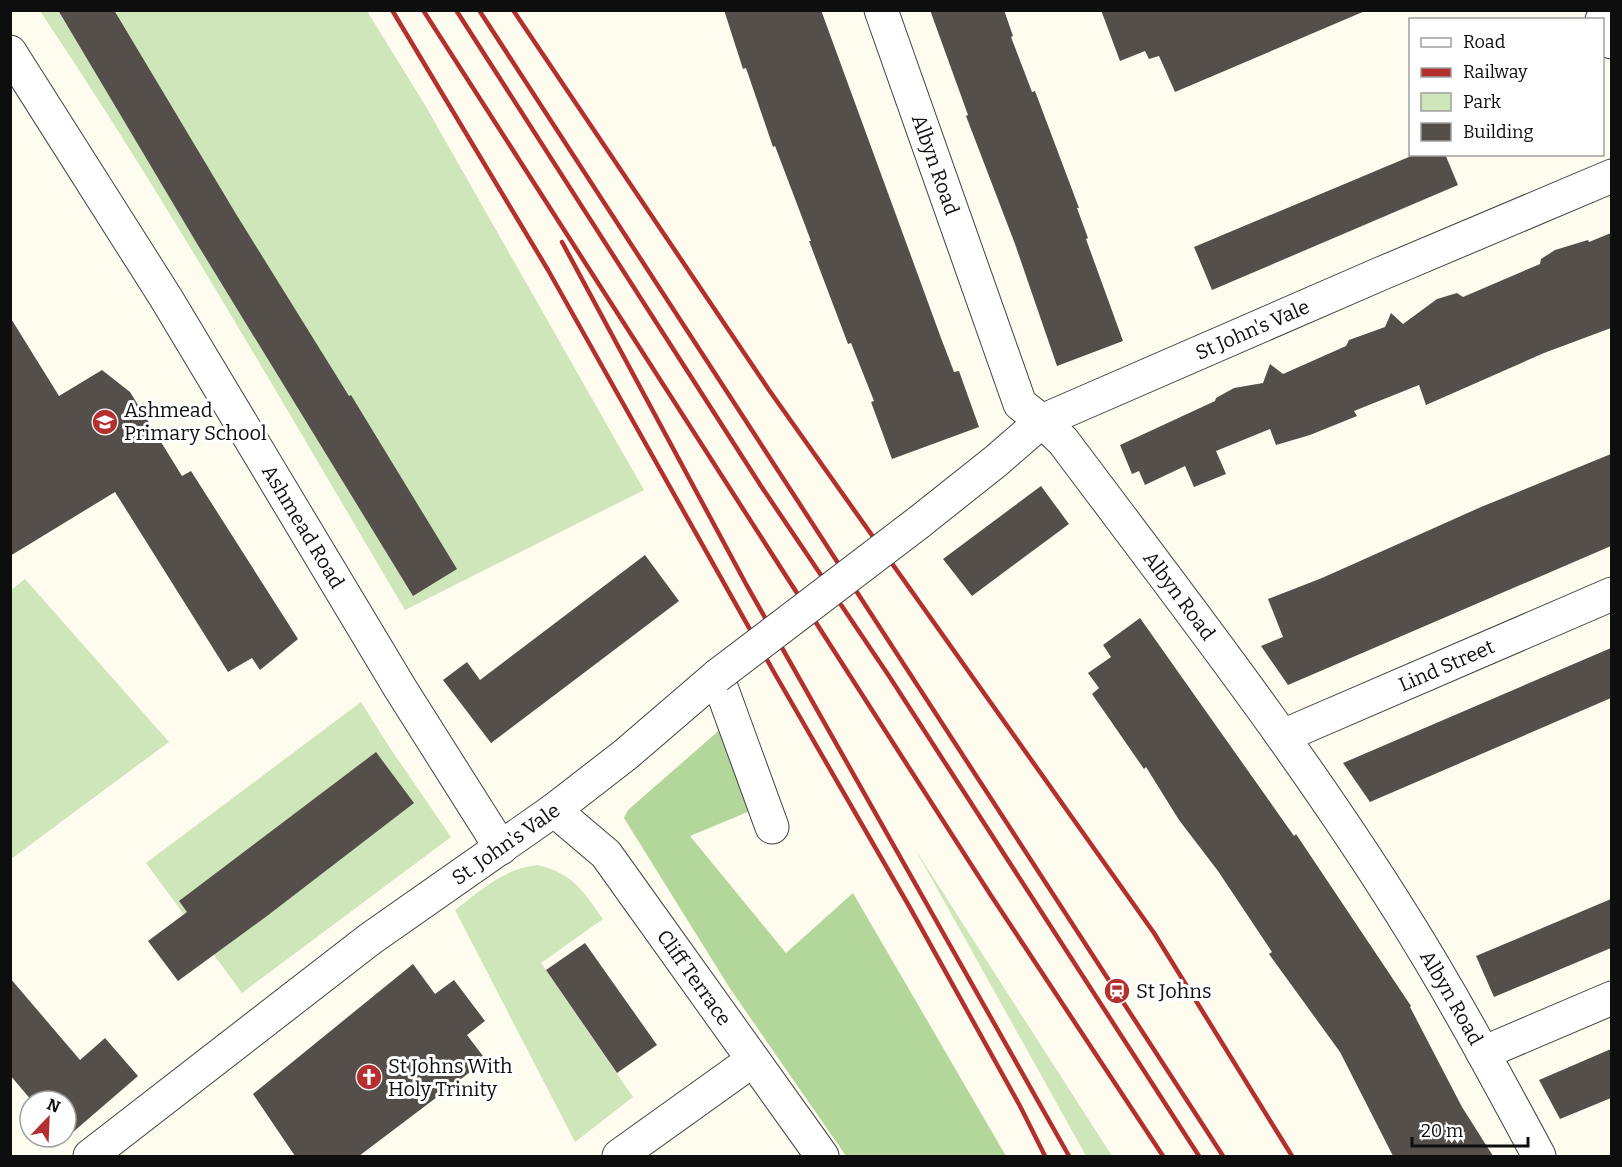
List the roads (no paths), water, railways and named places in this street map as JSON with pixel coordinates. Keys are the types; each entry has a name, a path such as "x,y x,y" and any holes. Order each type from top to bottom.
{"street":[{"name":"Albyn Road","path":"881,10 1020,404 1063,441 1283,736 1403,916 1483,1053 1539,1156"},
{"path":"1604,25 1611,42"},
{"name":"Ashmead Road","path":"10,52 166,298 400,688 465,787 501,848"},
{"name":"St John's Vale","path":"918,523 1042,421 1611,176"},
{"name":"St. John's Vale","path":"90,1156 370,939 554,810 625,755 717,676 918,523"},
{"name":"Lind Street","path":"1283,736 1611,594"},
{"path":"717,676 772,827"},
{"name":"Cliff Terrace","path":"554,810 606,854 822,1156"},
{"path":"1483,1053 1611,998"},
{"path":"619,1156 753,1060"}],"railway":[{"path":"392,10 548,270 775,674 909,906 1020,1106 1045,1156"},
{"path":"423,10 990,894 1163,1156"},
{"path":"456,10 761,486 889,676 1199,1156"},
{"path":"479,10 1223,1156"},
{"path":"513,10 769,390 1154,933 1292,1156"},
{"path":"562,242 746,584 1069,1156"}],"place":[{"name":"Ashmead Primary School","path":"105,422"},
{"name":"St Johns","path":"1117,991"},
{"name":"St Johns With Holy Trinity","path":"369,1077"}]}
